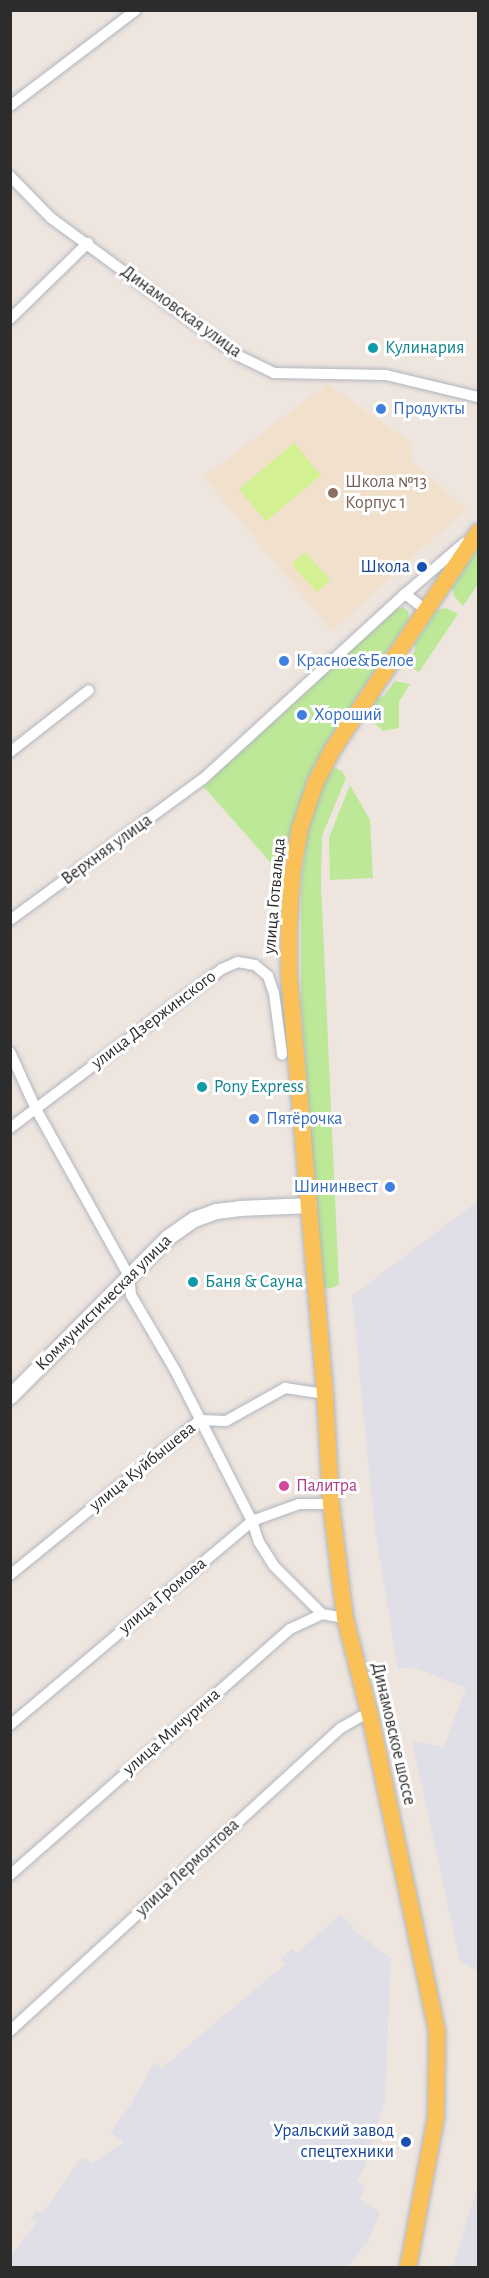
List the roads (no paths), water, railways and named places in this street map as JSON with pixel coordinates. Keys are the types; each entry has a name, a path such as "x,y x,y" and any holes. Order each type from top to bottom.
{"main road":[{"name":"улица Готвальда","path":"309,1206 289,971 292,875 300,828 315,784 333,749 478,532"},
{"name":"Динамовское шоссе","path":"309,1206 325,1394 331,1504 345,1618 369,1712 437,2031 436,2117 408,2268"}],"street":[{"path":"10,106 136,10"},
{"name":"Динамовская улица","path":"10,176 51,218 239,356 274,373 386,375 478,397"},
{"path":"10,319 88,243"},
{"name":"Верхняя улица","path":"10,920 203,779 405,594 478,532"},
{"path":"405,594 426,609"},
{"path":"10,752 89,690"},
{"name":"улица Дзержинского","path":"10,1128 222,969 238,962 255,965 268,976 274,993 282,1054"},
{"path":"10,1052 36,1109 129,1276 131,1294 176,1370 252,1521 259,1542 274,1566 322,1614 345,1618"},
{"name":"Коммунистическая улица","path":"10,1396 168,1238 194,1219 216,1211 240,1208 309,1206"},
{"name":"улица Куйбышева","path":"10,1575 200,1420 226,1421 285,1389 325,1394"},
{"name":"улица Громова","path":"10,1725 252,1521 299,1504 331,1504"},
{"name":"улица Мичурина","path":"10,1875 290,1629 322,1614"},
{"name":"улица Лермонтова","path":"10,2031 341,1728 369,1712"}],"place":[{"name":"Кулинария","path":"373,348"},
{"name":"Продукты","path":"381,409"},
{"name":"Школа №13 Корпус 1","path":"333,493"},
{"name":"Школа","path":"422,567"},
{"name":"Красное&Белое","path":"284,661"},
{"name":"Хороший","path":"302,715"},
{"name":"Pony Express","path":"202,1087"},
{"name":"Пятёрочка","path":"254,1119"},
{"name":"Шининвест","path":"390,1187"},
{"name":"Баня & Сауна","path":"193,1282"},
{"name":"Палитра","path":"284,1486"},
{"name":"Уральский завод спецтехники","path":"406,2142"}]}
